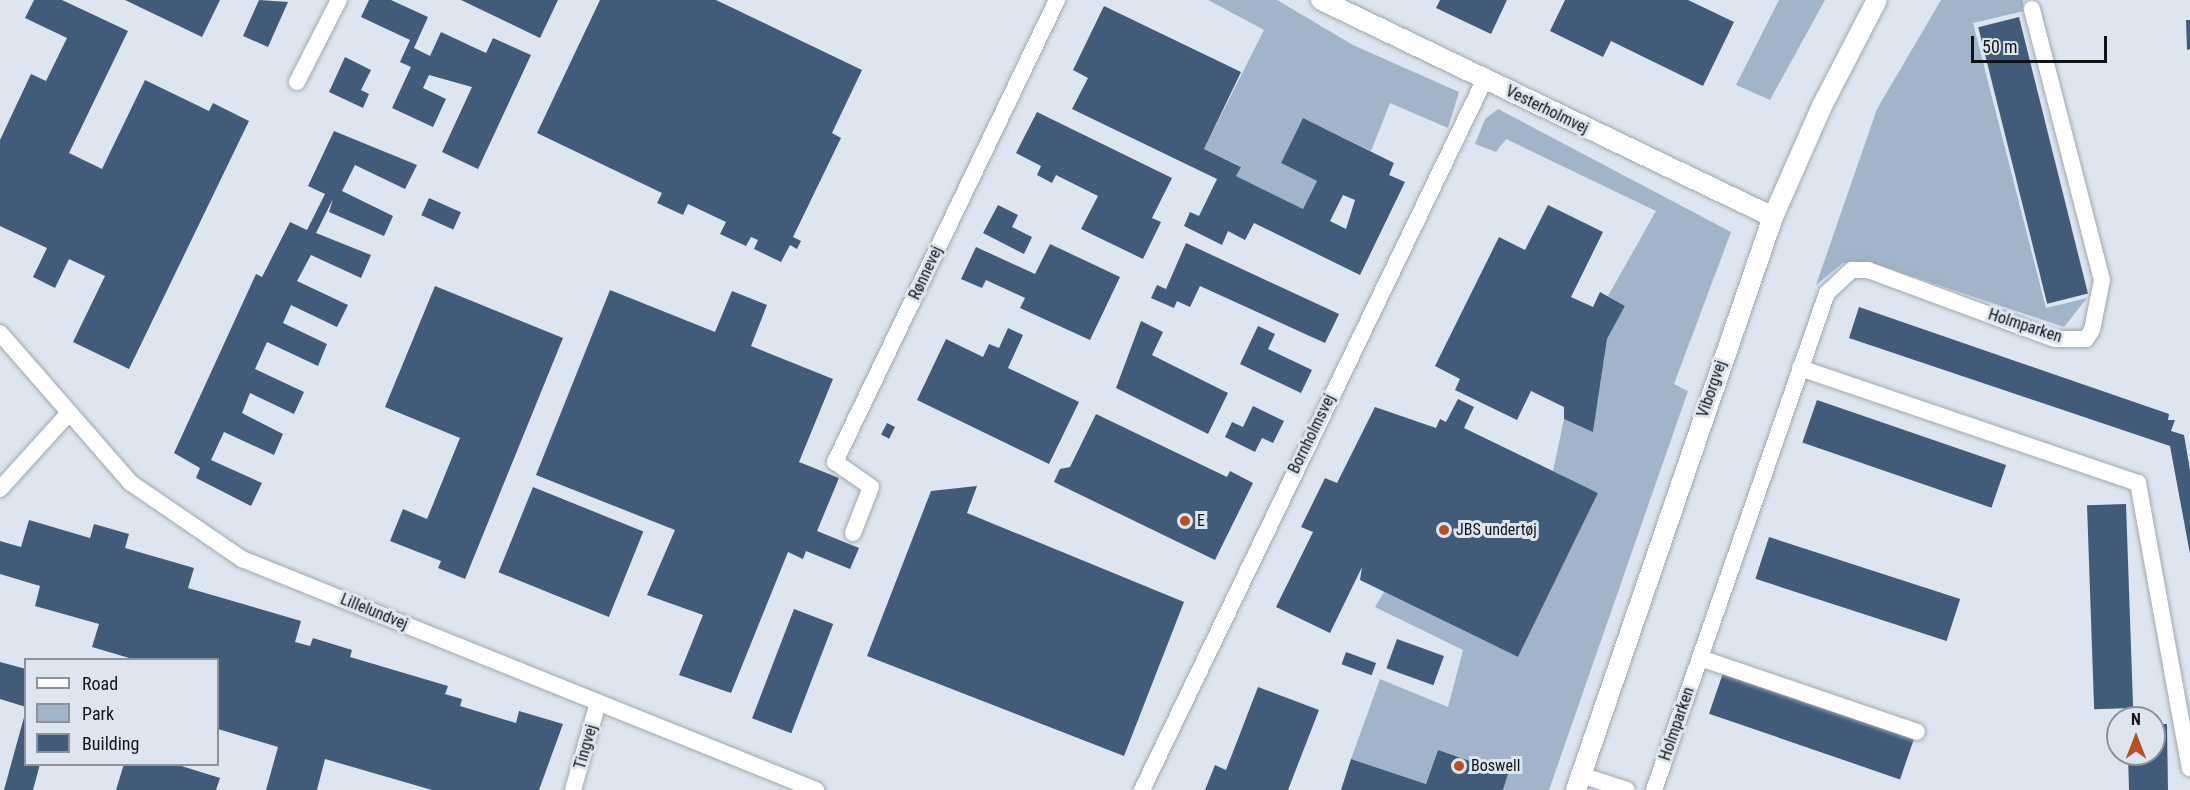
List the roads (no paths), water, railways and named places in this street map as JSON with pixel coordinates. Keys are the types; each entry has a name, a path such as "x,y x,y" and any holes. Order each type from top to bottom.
{"street":[{"path":"297,82 339,0"},
{"name":"Rønnevej","path":"853,533 871,487 835,462 1057,0"},
{"name":"Vesterholmvej","path":"1321,0 1773,217"},
{"name":"Viborgvej","path":"1579,783 1773,217 1822,106 1877,0"},
{"name":"Holmparken","path":"1654,790 1827,293 1852,270 1868,270 2055,339 2086,339 2092,330 2102,280 2032,9"},
{"name":"Bornholmsvej","path":"1142,790 1485,79"},
{"name":"Lillelundvej","path":"0,333 67,415 131,483 242,559 816,790"},
{"path":"1800,368 2138,483 2190,768"},
{"path":"0,489 67,415"},
{"path":"1700,658 1917,732"},
{"name":"Tingvej","path":"573,790 598,703"},
{"path":"1579,783 1627,790"}],"place":[{"name":"E","path":"1185,521"},
{"name":"JBS undertøj","path":"1444,530"},
{"name":"Boswell","path":"1459,766"}]}
